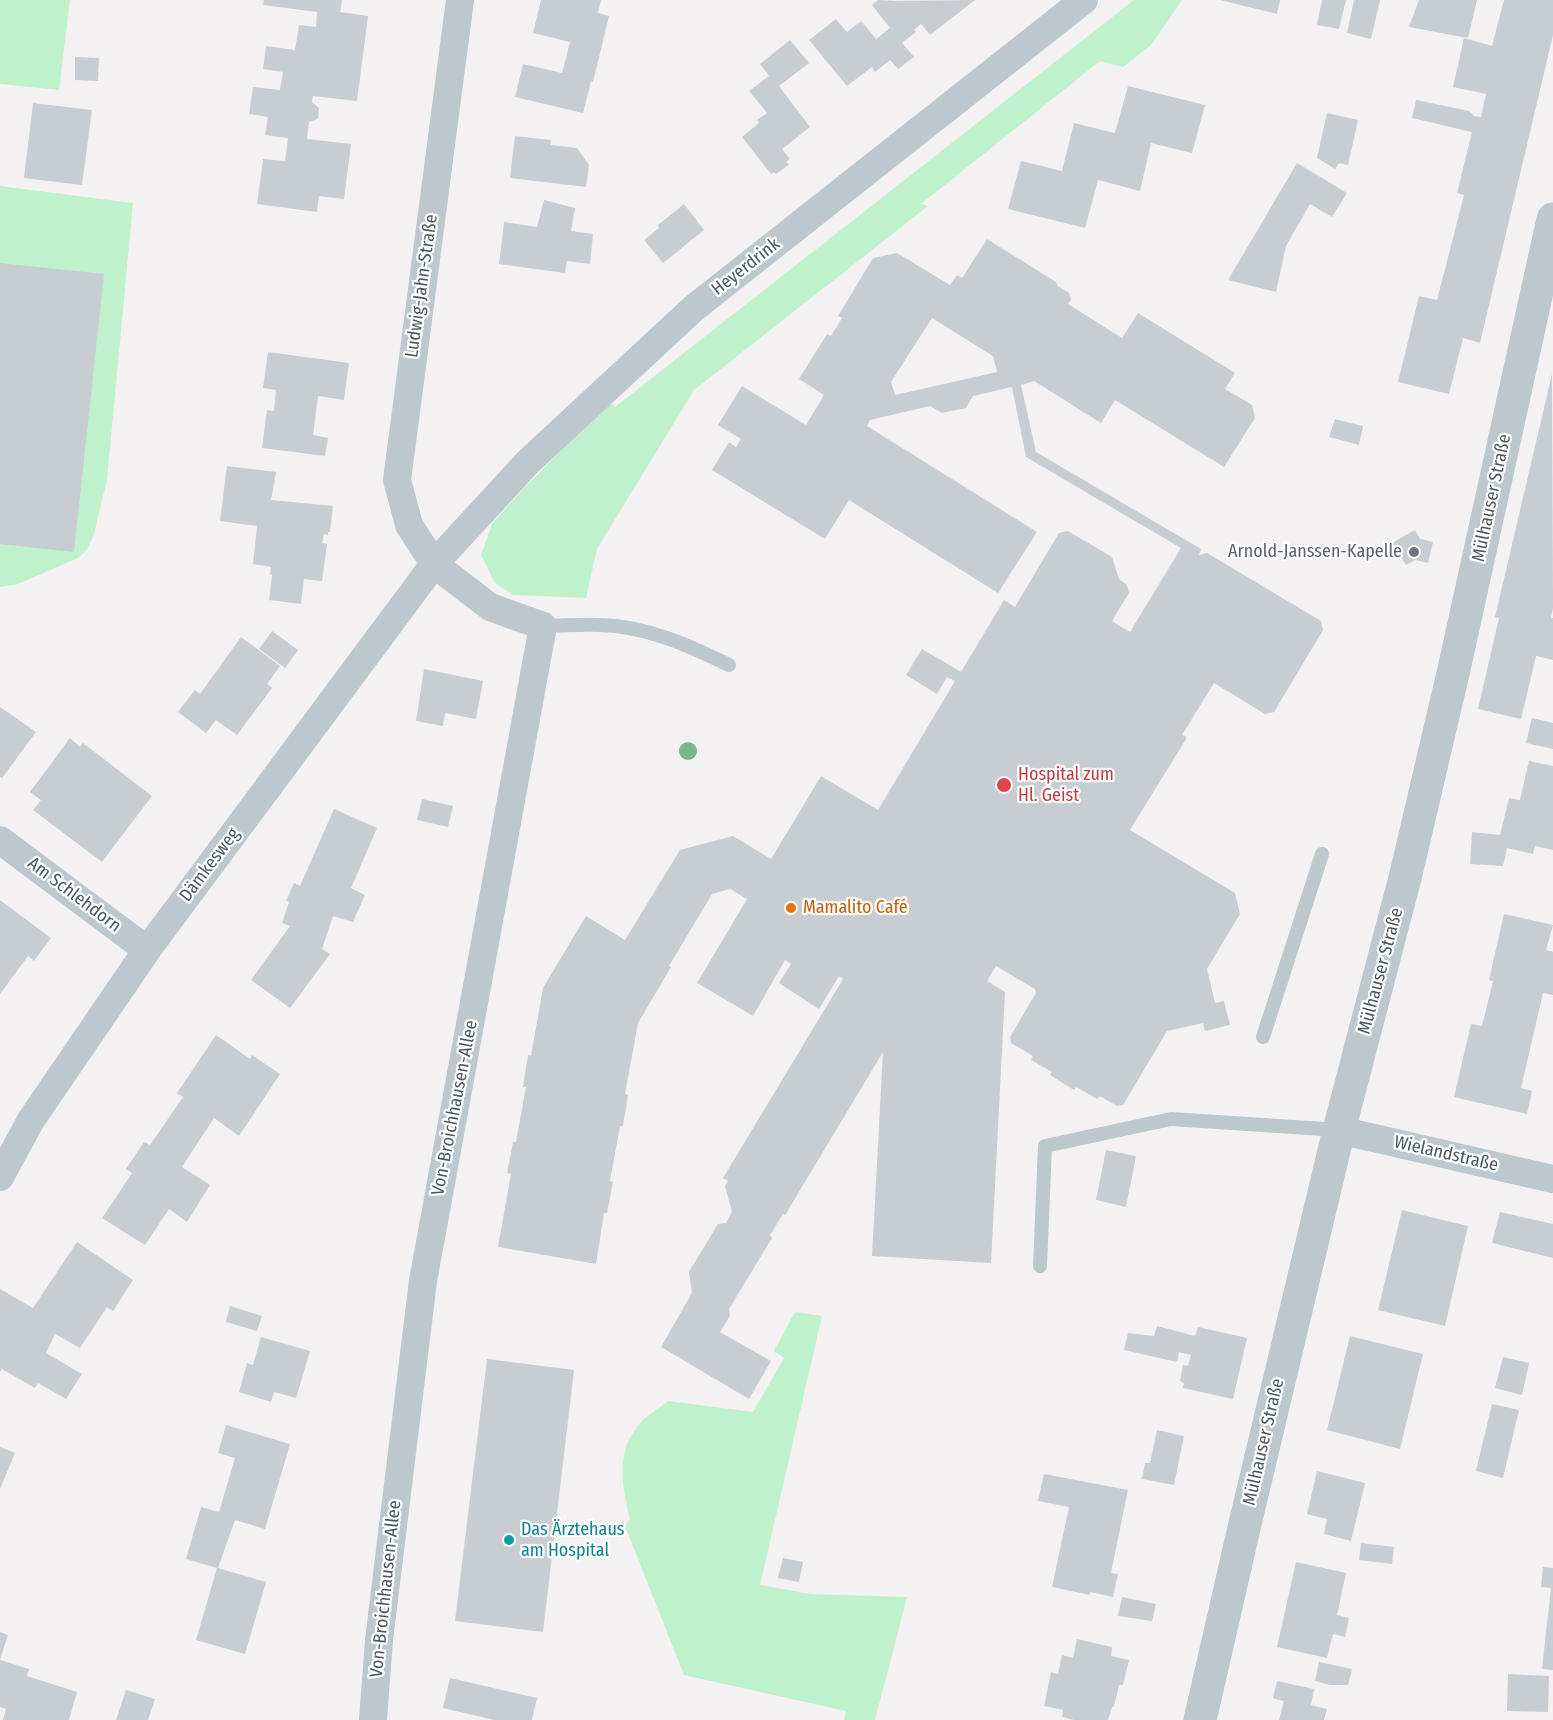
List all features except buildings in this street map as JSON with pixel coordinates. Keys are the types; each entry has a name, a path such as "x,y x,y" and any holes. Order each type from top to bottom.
{"street":[{"name":"Ludwig-Jahn-Straße","path":"434,564 409,525 397,480 460,0"},
{"name":"Heyerdrink","path":"434,564 528,462 694,308 1084,0"},
{"name":"Mülhauser Straße","path":"1200,1720 1339,1130 1406,874 1452,680 1553,219"},
{"path":"434,564 490,607 543,626"},
{"name":"Dämkesweg","path":"0,1177 31,1120 147,950 434,564"},
{"name":"Von-Broichhausen-Allee","path":"374,1720 379,1640 423,1281 543,626"},
{"name":"Am Schlehdorn","path":"0,840 147,950"},
{"name":"Wielandstraße","path":"1339,1130 1553,1179"}],"lane":[{"path":"543,626 602,625 647,631 687,644 729,665"},
{"path":"1263,1037 1322,854"},
{"path":"1040,1266 1045,1146 1171,1119 1339,1130"}],"green space":[{"path":"0,0 70,0 59,90 0,84"},
{"path":"1134,0 1182,0 1151,45 1123,67 1100,61 921,204 928,206 694,390 597,549 586,598 513,595 495,583 481,555 492,524 524,488 610,401 615,407"},
{"path":"0,186 133,203 107,480 94,534 87,550 78,558 18,584 0,587"},
{"path":"795,1312 822,1316 760,1585 811,1594 907,1597 875,1720 844,1720 846,1711 684,1675 625,1526 630,1519 622,1468 627,1444 633,1432 642,1421 668,1401 753,1412 784,1358 774,1351"}],"place":[{"name":"Arnold-Janssen-Kapelle","path":"1414,552"},
{"name":"Hospital zum Hl. Geist","path":"1004,785"},
{"name":"Mamalito Café","path":"791,908"},
{"name":"Das Ärztehaus am Hospital","path":"509,1540"}]}
